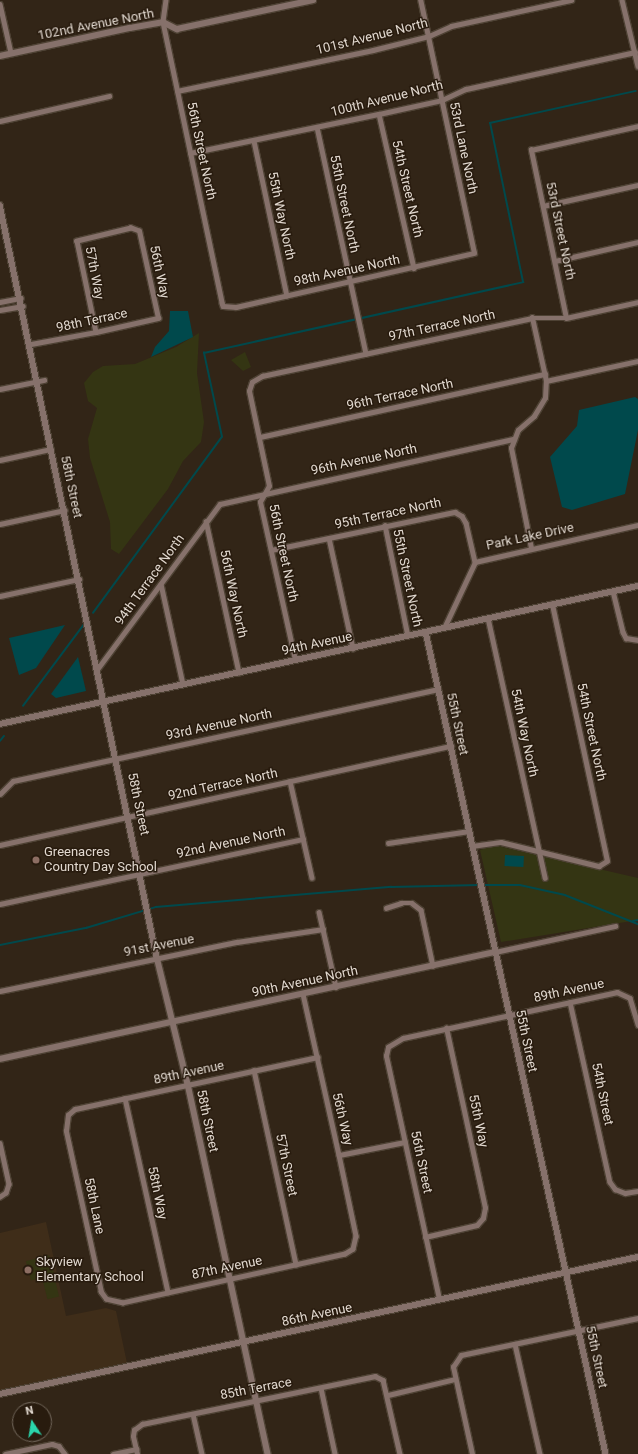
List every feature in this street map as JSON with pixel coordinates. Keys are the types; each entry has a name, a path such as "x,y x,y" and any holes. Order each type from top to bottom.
{"street":[{"name":"56th Street North","path":"166,0 163,22 224,306"},
{"name":"102nd Avenue North","path":"0,56 163,22 177,29 313,0"},
{"name":"53rd Lane North","path":"420,0 429,36 474,253"},
{"name":"101st Avenue North","path":"177,91 429,36 451,26 571,0"},
{"path":"622,0 638,66"},
{"path":"0,4 11,53"},
{"name":"100th Avenue North","path":"190,153 254,141 442,100 466,89 635,52"},
{"path":"0,121 109,96"},
{"name":"54th Street North","path":"379,114 414,268"},
{"name":"53rd Street North","path":"566,318 531,150 638,126"},
{"name":"55th Street North","path":"317,127 366,354"},
{"name":"55th Way North","path":"254,141 287,296"},
{"path":"543,206 638,184"},
{"name":"58th Street","path":"0,205 2,223 31,344 51,450 90,628 116,759 141,873 157,958 188,1084 268,1454"},
{"name":"57th Way","path":"96,332 77,241 131,228 139,231"},
{"name":"56th Way","path":"139,231 158,318"},
{"path":"555,261 638,242"},
{"name":"98th Avenue North","path":"224,306 236,307 414,268 474,253"},
{"path":"0,302 21,298"},
{"name":"97th Terrace North","path":"252,382 262,376 532,318 566,318 638,302"},
{"path":"0,310 23,306"},
{"name":"98th Terrace","path":"31,344 96,332 158,318"},
{"path":"531,548 512,457 514,439 518,430 540,407 545,398 546,381 532,318"},
{"path":"546,381 638,361"},
{"name":"96th Terrace North","path":"260,437 544,374"},
{"path":"0,389 44,380"},
{"name":"56th Street North","path":"252,382 250,391 269,476 267,493 260,502 295,660"},
{"name":"96th Avenue North","path":"220,504 514,439"},
{"path":"0,460 51,450"},
{"name":"94th Terrace North","path":"98,668 220,504"},
{"path":"0,524 65,510"},
{"name":"95th Terrace North","path":"271,550 385,525 455,512 462,516 466,523 475,562"},
{"name":"56th Way North","path":"206,521 238,672"},
{"name":"55th Street North","path":"385,525 408,636"},
{"name":"Park Lake Drive","path":"444,628 475,562 531,548 638,525"},
{"path":"329,538 353,648"},
{"path":"0,596 79,579"},
{"path":"161,584 183,684"},
{"name":"94th Avenue","path":"0,724 638,586"},
{"path":"613,592 626,638 638,640"},
{"name":"54th Street North","path":"539,852 599,866 605,865 607,861 552,604"},
{"name":"54th Way North","path":"488,618 545,878"},
{"name":"55th Street","path":"426,632 606,1454"},
{"name":"93rd Avenue North","path":"0,794 6,786 13,781 438,689"},
{"name":"92nd Terrace North","path":"0,845 451,746"},
{"path":"290,781 312,878"},
{"path":"388,843 469,831"},
{"name":"92nd Avenue North","path":"0,904 303,839"},
{"path":"472,846 501,842 539,852"},
{"path":"386,908 401,903 412,903 421,910 433,966"},
{"path":"319,912 336,986"},
{"name":"90th Avenue North","path":"0,1059 615,926"},
{"name":"91st Avenue","path":"0,991 157,958 323,929"},
{"name":"89th Avenue","path":"403,1038 570,1002 623,993 633,1004 638,1026"},
{"name":"56th Way","path":"303,994 356,1236 352,1249"},
{"name":"54th Street","path":"570,1002 610,1182 615,1189 625,1193 638,1191"},
{"name":"55th Way","path":"425,1237 477,1225 483,1218 485,1208 446,1028"},
{"name":"56th Street","path":"403,1038 388,1048 386,1056 439,1300"},
{"name":"89th Avenue","path":"68,1115 75,1109 317,1057"},
{"name":"57th Street","path":"254,1070 296,1265"},
{"name":"58th Way","path":"125,1098 168,1292"},
{"name":"58th Lane","path":"68,1115 66,1131 101,1292 106,1299"},
{"path":"339,1154 405,1142"},
{"path":"0,1143 9,1184 6,1193 0,1197"},
{"name":"87th Avenue","path":"106,1299 123,1303 345,1254 352,1249"},
{"name":"86th Avenue","path":"0,1394 638,1257"},
{"path":"472,1454 455,1379 454,1367 456,1360 461,1355 638,1318"},
{"path":"515,1344 540,1454"},
{"name":"85th Terrace","path":"136,1452 134,1430 142,1424 257,1399 321,1388 375,1376 383,1380 388,1395"},
{"path":"400,1454 388,1395 455,1379"},
{"path":"321,1388 335,1454"},
{"path":"193,1414 202,1454"},
{"path":"5,1454 52,1444 59,1446 65,1454"},
{"path":"113,1454 136,1452"}],"shaded area":[{"path":"199,333 197,373 204,422 201,442 183,461 168,489 119,554 111,549 110,522 90,458 88,439 97,408 88,401 84,383 93,372 103,366 135,364 176,347"},
{"path":"245,352 251,367 243,371 231,360"},
{"path":"494,845 537,855 544,881 549,880 543,856 638,878 638,920 501,942 480,850"},
{"name":"Skyview Elementary School","path":"46,1222 66,1316 106,1308 116,1311 127,1363 0,1390 0,1233"},
{"path":"49,1255 54,1274 31,1281 26,1261"},
{"path":"54,1276 59,1296 47,1299 42,1279"}],"water":[{"path":"170,311 188,311 193,337 151,357 155,347 169,331"},
{"path":"635,397 638,399 638,430 625,494 572,510 562,507 550,457 577,426 579,410"},
{"path":"65,625 36,668 19,675 9,638"},
{"path":"78,657 86,691 56,698 51,694"},
{"path":"505,855 524,856 523,867 504,866"}],"waterway":[{"path":"93,613 222,437 204,353 523,282 490,123 636,91"},
{"path":"23,706 85,623"},
{"path":"0,741 4,736"},
{"path":"0,945 86,928 156,907 391,887 479,885"},
{"path":"483,885 520,885 565,895 638,924"},
{"path":"633,921 638,920"}],"place":[{"name":"Greenacres Country Day School","path":"36,860"},
{"name":"Skyview Elementary School","path":"28,1270"}]}
